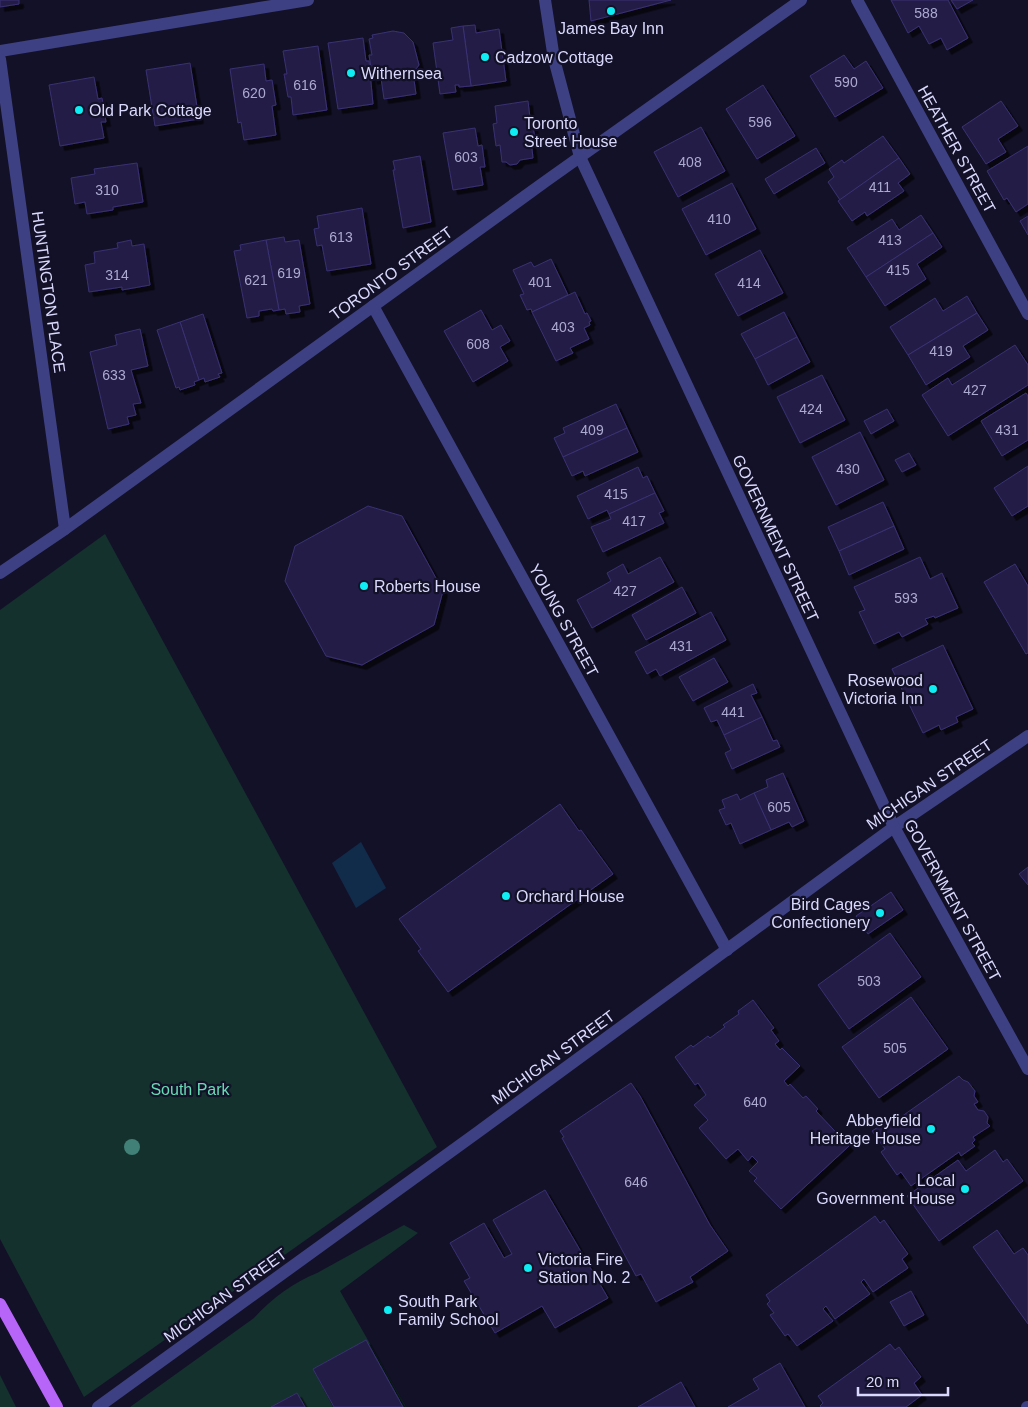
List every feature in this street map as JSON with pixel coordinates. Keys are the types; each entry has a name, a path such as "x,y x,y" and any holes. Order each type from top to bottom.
{"main road":[{"path":"0,1304 57,1407"}],"street":[{"path":"0,51 308,0"},
{"name":"GOVERNMENT STREET","path":"545,0 554,59 580,157 894,827 1028,1069"},
{"name":"TORONTO STREET","path":"0,573 65,529 580,157 802,0"},
{"name":"HEATHER STREET","path":"857,0 1028,314"},
{"name":"HUNTINGTON PLACE","path":"0,59 65,529"},
{"name":"YOUNG STREET","path":"373,306 726,950"},
{"name":"MICHIGAN STREET","path":"98,1407 478,1132 894,827 1028,736"}],"green space":[{"name":"South Park","path":"105,534 437,1147 84,1397 0,1239 0,610"},
{"path":"404,1225 418,1233 340,1291 406,1407 403,1407 366,1340 313,1369 333,1407 305,1407 297,1393 271,1407 130,1407 254,1318 291,1286"},
{"path":"0,1375 16,1407 0,1407"}],"water":[{"path":"361,842 386,888 356,908 332,863"}],"building":[{"path":"0,0 19,0 19,4 0,7"},
{"name":"James Bay Inn","path":"589,0 671,0 591,21"},
{"path":"891,0 948,0 968,38 947,50 941,38 929,44 919,26 908,33"},
{"path":"951,0 973,0 957,9"},
{"name":"Cadzow Cottage","path":"475,25 476,33 499,29 506,81 471,86 463,26"},
{"path":"463,26 471,86 459,87 459,85 455,85 456,92 440,94 433,43 453,40 451,28"},
{"path":"393,31 404,33 413,42 419,65 413,73 416,94 384,99 381,78 373,80 369,55 372,55 369,39 373,38 372,35"},
{"name":"Withernsea","path":"363,38 366,61 369,61 373,104 338,109 328,43"},
{"path":"318,46 327,110 293,115 291,97 288,97 284,74 287,74 283,51"},
{"path":"844,55 854,69 866,61 883,88 835,117 810,76"},
{"path":"190,63 199,119 155,126 146,70"},
{"path":"264,64 266,81 272,80 276,105 272,106 276,135 244,140 241,122 238,123 230,69"},
{"name":"Old Park Cottage","path":"94,77 98,99 102,98 106,122 101,122 104,138 60,146 49,85"},
{"path":"763,85 795,136 757,159 726,109"},
{"name":"Toronto Street House","path":"528,101 535,140 531,141 533,158 520,160 517,164 510,165 502,162 500,145 496,146 493,124 497,123 495,106"},
{"path":"1001,101 1018,126 998,139 1006,152 986,164 962,127"},
{"path":"701,127 725,171 678,197 654,152"},
{"path":"475,128 478,146 482,145 485,167 480,167 483,185 453,190 443,133"},
{"path":"883,136 899,158 840,200 828,182 834,177 829,169 842,160 844,163"},
{"path":"1028,146 1028,204 1016,212 1007,198 1004,200 987,171"},
{"path":"816,148 825,163 774,194 765,179"},
{"path":"420,156 431,222 403,228 393,161"},
{"path":"899,158 910,174 898,183 904,191 867,216 865,212 852,221 838,201"},
{"path":"137,163 143,202 113,207 113,210 87,214 85,202 75,204 71,178 95,174 94,169"},
{"path":"732,183 756,229 706,255 682,209"},
{"path":"362,208 371,264 327,271 322,245 317,246 314,229 319,228 317,216"},
{"path":"921,215 933,233 866,277 847,248 892,219 899,230"},
{"path":"1028,216 1028,235 1020,221"},
{"path":"933,233 942,247 917,264 926,279 885,306 866,277"},
{"path":"284,237 285,242 299,240 310,304 299,306 300,312 286,314 285,309 279,310 266,240"},
{"path":"131,240 132,246 144,244 150,285 122,290 122,287 89,292 85,265 95,263 94,252 118,248 117,243"},
{"path":"266,240 279,310 259,311 259,316 247,318 234,251 241,250 240,245"},
{"path":"760,250 783,293 738,316 715,274"},
{"path":"551,259 568,295 532,312 531,309 527,310 520,295 524,294 513,270 531,262 534,267"},
{"path":"575,292 585,314 587,313 591,321 589,322 590,325 584,328 589,339 570,348 573,353 556,361 532,312"},
{"path":"967,296 977,313 908,355 890,327 935,298 943,311"},
{"path":"481,310 492,330 501,325 510,341 500,347 508,361 473,382 444,331"},
{"path":"784,312 797,337 755,359 741,334"},
{"path":"977,313 988,330 963,346 970,357 926,385 908,355"},
{"path":"203,314 222,373 218,374 220,377 205,382 204,378 199,380 180,322"},
{"path":"180,322 199,380 194,382 195,385 180,390 179,387 176,388 157,330"},
{"path":"140,329 148,366 131,370 141,403 133,404 136,415 127,417 129,424 108,429 90,352 117,345 115,335"},
{"path":"797,337 810,362 768,385 755,359"},
{"path":"1015,345 1028,365 1028,385 948,436 922,395 948,378 952,385"},
{"path":"822,375 845,420 800,443 777,397"},
{"path":"1026,393 1028,396 1028,440 1002,456 981,421"},
{"path":"616,404 627,428 563,457 554,438 565,433 563,428"},
{"path":"887,409 894,421 871,434 864,421"},
{"path":"627,428 638,452 585,476 583,471 572,476 563,457"},
{"path":"860,432 884,480 836,505 812,457"},
{"path":"909,453 916,465 902,472 895,460"},
{"path":"1028,466 1028,506 1012,516 994,488"},
{"path":"638,467 643,478 647,476 655,493 609,514 607,510 588,519 577,496"},
{"path":"655,493 664,511 659,513 664,523 603,552 591,527 611,519 609,514"},
{"path":"883,502 894,526 839,551 828,527"},
{"name":"Roberts House","path":"368,506 402,516 443,591 434,625 362,665 326,656 285,581 295,546"},
{"path":"894,526 904,549 849,575 839,551"},
{"path":"660,557 674,582 592,628 577,600 611,581 607,573 623,564 628,574"},
{"path":"920,557 930,579 942,573 958,608 935,618 934,616 925,619 928,624 902,637 899,632 874,644 859,612 865,610 854,587"},
{"path":"1015,564 1028,586 1028,653 1026,654 984,582"},
{"path":"682,587 696,613 646,640 632,615"},
{"path":"711,612 726,640 660,676 656,669 647,674 635,652"},
{"name":"Rosewood Victoria Inn","path":"943,645 973,709 956,717 958,722 941,730 939,725 923,733 892,669"},
{"path":"714,658 728,682 693,701 679,677"},
{"path":"753,684 757,693 751,695 762,717 724,735 717,720 711,722 704,708"},
{"path":"762,717 773,741 777,740 780,747 732,769 725,753 731,750 724,735"},
{"path":"783,773 804,821 792,827 789,822 771,830 754,793 768,787 766,780"},
{"path":"754,793 771,830 740,844 731,823 726,825 719,810 725,808 722,800 737,794 740,800"},
{"name":"Orchard House","path":"560,804 613,874 448,992 418,951 421,949 399,919"},
{"path":"1028,867 1028,885 1019,874"},
{"name":"Bird Cages Confectionery","path":"891,892 903,910 868,934 856,916"},
{"path":"890,933 921,977 849,1029 818,985"},
{"path":"911,997 948,1049 879,1098 842,1047"},
{"path":"753,1000 774,1028 771,1030 779,1041 775,1044 780,1050 782,1048 800,1066 784,1081 788,1086 790,1084 803,1098 806,1096 818,1109 816,1111 849,1146 781,1209 754,1181 757,1178 749,1171 758,1162 752,1156 748,1161 738,1149 726,1159 699,1128 708,1120 694,1105 706,1095 698,1083 695,1085 675,1057 691,1045 693,1047 708,1036 710,1038 725,1027 723,1025 739,1014 738,1011"},
{"name":"Abbeyfield Heritage House","path":"959,1076 968,1082 975,1091 974,1096 978,1102 974,1104 978,1110 984,1111 988,1117 987,1123 990,1126 973,1137 975,1140 972,1143 975,1146 961,1156 959,1152 911,1186 901,1172 897,1175 881,1152 885,1149 872,1131 889,1120 891,1124"},
{"path":"631,1083 640,1096 710,1225 728,1251 690,1277 693,1282 656,1302 641,1274 636,1276 560,1131"},
{"name":"Local Government House","path":"995,1150 1003,1162 1007,1159 1023,1181 939,1241 907,1196 958,1160 966,1171"},
{"name":"Victoria Fire Station No. 2","path":"545,1190 608,1298 555,1328 542,1306 495,1333 464,1281 470,1278 450,1243 484,1223 504,1258 512,1254 493,1220"},
{"path":"875,1216 880,1223 884,1220 908,1254 902,1259 908,1268 873,1292 864,1279 861,1282 870,1294 835,1319 826,1306 823,1309 833,1321 797,1346 788,1334 785,1336 770,1315 774,1313 767,1304 770,1301 766,1295"},
{"path":"997,1230 1014,1254 1023,1248 1028,1255 1028,1324 973,1247"},
{"path":"911,1291 924,1315 904,1326 890,1302"},
{"path":"366,1340 403,1407 334,1407 313,1369"},
{"path":"890,1344 895,1350 899,1347 921,1377 914,1383 922,1395 906,1407 820,1406 823,1403 818,1396"},
{"path":"780,1363 805,1407 728,1407 759,1389 753,1379"},
{"path":"681,1382 695,1407 638,1407"},
{"path":"297,1393 305,1407 271,1407"}],"place":[{"name":"James Bay Inn","path":"611,11"},
{"name":"Cadzow Cottage","path":"485,57"},
{"name":"Withernsea","path":"351,73"},
{"name":"Old Park Cottage","path":"79,110"},
{"name":"Toronto Street House","path":"514,132"},
{"name":"Roberts House","path":"364,586"},
{"name":"Rosewood Victoria Inn","path":"933,689"},
{"name":"Orchard House","path":"506,896"},
{"name":"Bird Cages Confectionery","path":"880,913"},
{"name":"Abbeyfield Heritage House","path":"931,1129"},
{"name":"Local Government House","path":"965,1189"},
{"name":"Victoria Fire Station No. 2","path":"528,1268"},
{"name":"South Park Family School","path":"388,1310"}]}
